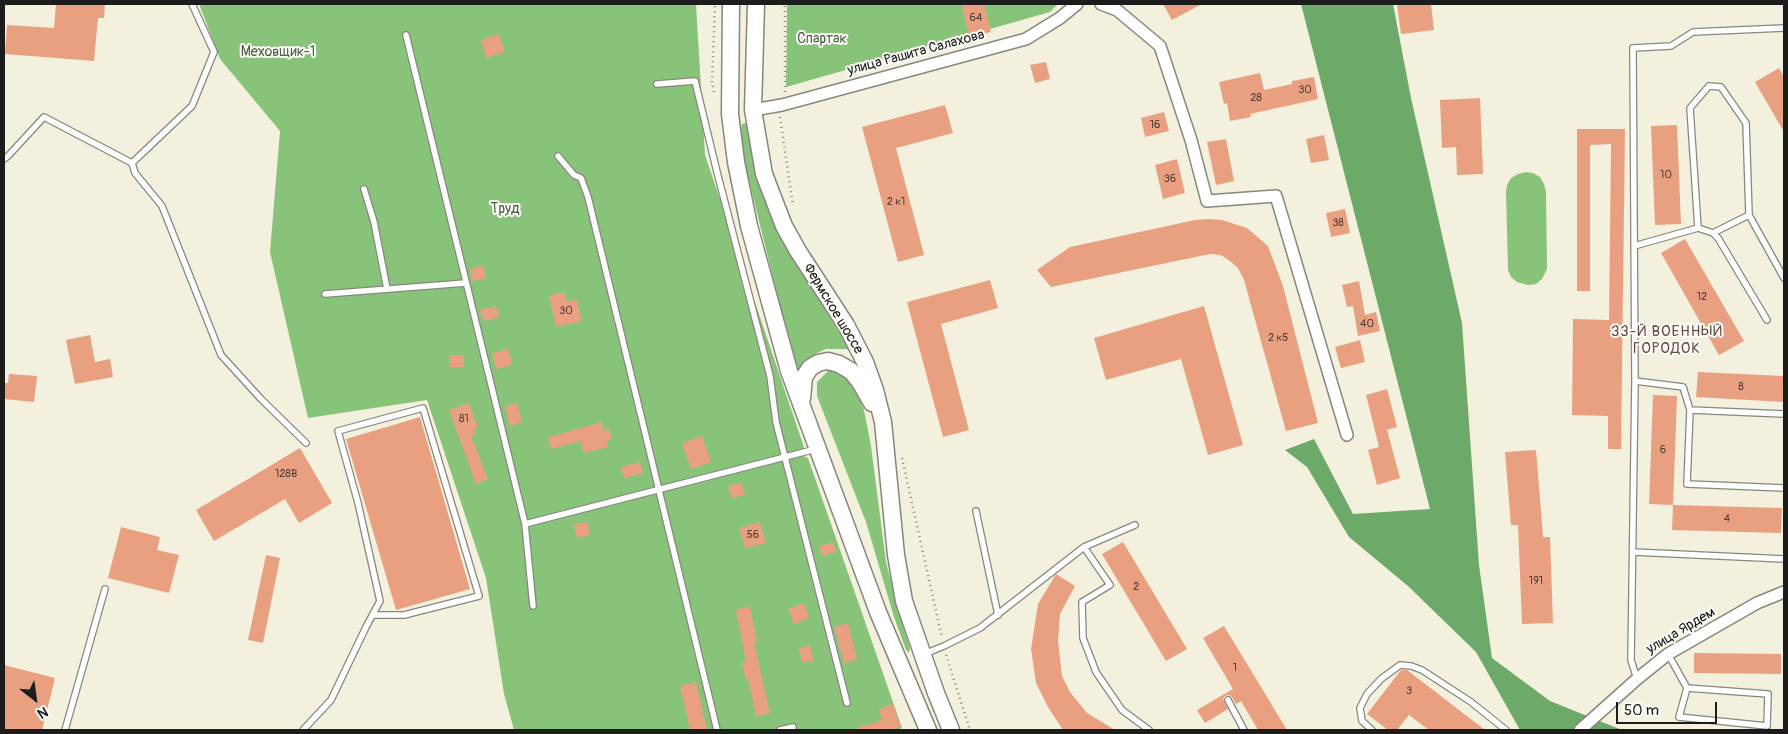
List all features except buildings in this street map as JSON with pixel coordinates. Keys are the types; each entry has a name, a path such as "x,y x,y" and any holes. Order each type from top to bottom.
{"main road":[{"path":"731,4 730,114 736,162 748,226 789,371 878,612 928,730"},
{"name":"Фермское шоссе","path":"756,4 753,110 764,174 784,226 846,325 865,362 875,390 883,422 896,555 902,592 922,654 951,730"},
{"path":"730,114 753,110"},
{"path":"803,409 802,388 804,377 810,368 818,363 828,361 839,364 851,371 860,382 883,422"}],"street":[{"name":"улица Рашита Салахова","path":"753,110 1026,39 1060,18 1077,4"},
{"path":"1101,4 1117,10 1160,46 1191,140 1207,201 1276,196 1347,435"},
{"name":"улица Ярдем","path":"1580,730 1668,654 1757,602 1784,592"}],"lane":[{"path":"132,163 192,106 214,52 192,4"},
{"path":"1637,679 1631,660 1634,552 1632,48 1670,46 1693,32 1784,28"},
{"path":"406,35 525,524 533,606"},
{"path":"657,84 696,81 717,172 770,376 776,422 847,703"},
{"path":"1698,228 1690,108 1709,86 1720,87 1746,123 1748,215 1784,278"},
{"path":"4,159 44,117 132,163 135,173 162,206 221,355 261,399 306,443"},
{"path":"558,156 574,175 581,178 588,197 718,730"},
{"path":"364,189 374,222 386,289"},
{"path":"1713,233 1748,215"},
{"path":"1634,246 1698,228 1713,233 1718,238 1767,320"},
{"path":"326,294 466,283"},
{"path":"1634,381 1684,386 1690,410 1687,484 1784,488"},
{"path":"303,730 331,700 373,614 380,601 358,503 338,431 423,408 479,596 404,615 373,614"},
{"path":"1690,410 1784,414"},
{"path":"525,524 818,449"},
{"path":"976,510 998,615"},
{"path":"922,654 944,646 980,628 1084,547 1135,525"},
{"path":"1084,547 1110,585 1082,602 1083,638 1096,672 1122,710 1149,730"},
{"path":"1634,552 1784,559"},
{"path":"65,730 105,588"},
{"path":"1668,654 1687,688 1679,717 1767,726 1768,694 1687,688"},
{"path":"1372,730 1362,720 1360,708 1367,694 1400,665 1422,670 1471,702 1506,730"},
{"path":"1228,700 1244,730"},
{"path":"780,730 793,727"}],"green space":[{"name":"Труд","path":"199,4 696,4 705,155 804,447 800,454 808,458 902,728 897,730 514,730 504,694 486,578 427,400 308,418 270,252 280,131 220,59"},
{"name":"Спартак","path":"787,4 1058,4 1050,12 786,87"},
{"path":"1301,4 1393,4 1411,98 1462,323 1479,565 1492,658 1550,701 1622,730 1520,730 1476,652 1408,586 1349,537 1307,467 1285,450 1314,439 1353,514 1430,509"},
{"path":"746,123 749,125 762,192 777,232 851,351 846,349 826,349 808,360 799,372 779,302 744,160 741,128 742,124"},
{"path":"1526,172 1540,177 1546,192 1547,269 1542,279 1536,284 1528,285 1517,282 1511,277 1508,270 1506,192 1511,178"},
{"path":"839,370 856,387 864,410 871,446 886,562 910,648 909,653 906,650 894,617 866,522 817,396 817,382 828,371"}],"district":[{"name":"33-Й ВОЕННЫЙ ГОРОДОК","path":"1667,340"}],"park label":[{"name":"Меховщик-1","path":"278,52"}]}
